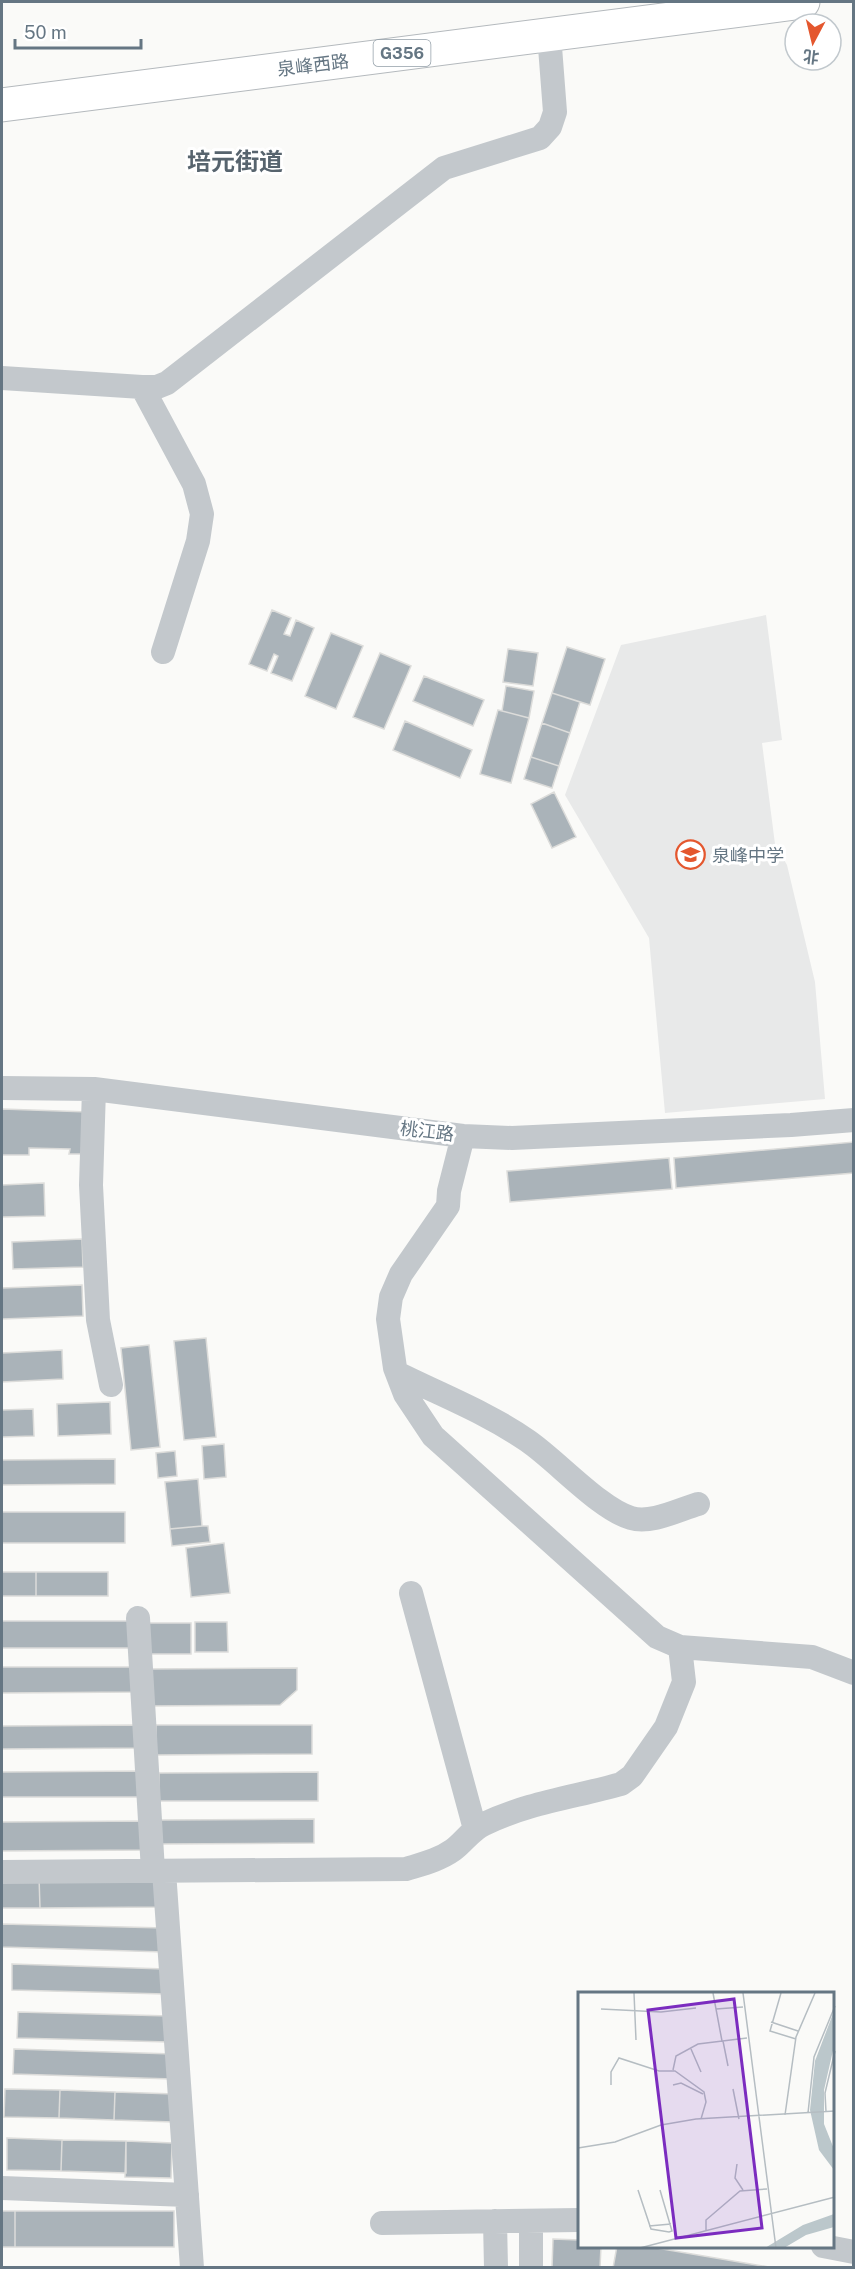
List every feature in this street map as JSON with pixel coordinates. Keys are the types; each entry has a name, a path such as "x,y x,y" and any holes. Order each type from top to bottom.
{"highway":[{"name":"泉峰西路","path":"2,105 803,2"}],"street":[{"path":"2,378 142,387 157,387 167,383 444,168 540,138 550,127 555,112 549,34"},
{"path":"142,387 195,484 202,514 198,541 163,652"},
{"name":"桃江路","path":"2,1088 94,1089 463,1136 512,1138 854,1120"},
{"path":"94,1089 91,1185 98,1320 111,1385"},
{"path":"463,1136 449,1191 448,1206 401,1274 391,1297 388,1319 397,1373 405,1394 433,1436 657,1638 680,1647 812,1657 854,1673"},
{"path":"397,1373 501,1424 530,1442 616,1512 633,1519 645,1520 698,1504"},
{"path":"411,1593 475,1829"},
{"path":"138,1618 192,2268"},
{"path":"2,1872 406,1869 447,1854 475,1829 523,1808 621,1784 632,1776 666,1727 684,1682 680,1647"},
{"path":"2,2188 187,2195"},
{"path":"382,2223 578,2220"},
{"path":"531,2221 531,2268"},
{"path":"495,2222 496,2268"},
{"path":"829,2248 854,2252"}],"shaded area":[{"name":"泉峰中学","path":"766,615 782,740 762,743 775,844 787,865 815,982 825,1099 665,1113 649,938 565,795 621,645"}],"building":[{"path":"272,610 291,618 284,634 290,636 296,620 314,628 292,681 271,673 278,656 274,654 267,671 249,664"},
{"path":"331,633 363,646 336,709 305,696"},
{"path":"567,647 605,659 590,705 552,693"},
{"path":"508,649 538,653 533,686 503,682"},
{"path":"380,653 411,666 384,729 353,717"},
{"path":"424,676 484,700 473,726 413,701"},
{"path":"506,686 534,691 529,718 502,711"},
{"path":"552,693 580,702 570,733 542,723"},
{"path":"498,710 529,718 511,783 480,774"},
{"path":"405,721 472,750 460,778 393,750"},
{"path":"542,723 570,733 559,766 531,757"},
{"path":"531,757 559,766 552,788 524,779"},
{"path":"554,792 576,837 552,848 531,804"},
{"path":"2,1109 89,1112 88,1154 69,1154 70,1149 29,1148 29,1155 2,1155"},
{"path":"854,1142 854,1173 676,1188 674,1158"},
{"path":"669,1158 672,1189 510,1202 507,1171"},
{"path":"44,1183 45,1216 2,1217 2,1185"},
{"path":"82,1239 83,1267 13,1269 12,1242"},
{"path":"82,1285 83,1316 2,1319 2,1288"},
{"path":"206,1338 216,1437 184,1440 174,1341"},
{"path":"149,1345 160,1447 131,1450 121,1348"},
{"path":"62,1350 63,1379 2,1382 2,1353"},
{"path":"110,1402 111,1434 58,1436 57,1404"},
{"path":"33,1409 34,1436 2,1437 2,1410"},
{"path":"224,1444 226,1477 204,1479 202,1446"},
{"path":"175,1451 177,1476 158,1478 156,1453"},
{"path":"115,1459 115,1484 2,1485 2,1460"},
{"path":"198,1479 202,1526 170,1529 165,1482"},
{"path":"2,1512 125,1512 125,1543 2,1543"},
{"path":"208,1526 210,1542 172,1546 170,1529"},
{"path":"224,1543 230,1593 191,1597 186,1548"},
{"path":"2,1572 36,1572 36,1596 2,1596"},
{"path":"36,1572 108,1572 108,1596 36,1596"},
{"path":"2,1621 131,1621 131,1648 2,1648"},
{"path":"195,1622 227,1622 228,1652 195,1652"},
{"path":"147,1623 191,1623 191,1654 147,1654"},
{"path":"2,1667 136,1667 136,1692 2,1693"},
{"path":"297,1668 297,1690 280,1705 150,1706 150,1669"},
{"path":"140,1725 140,1748 2,1749 2,1726"},
{"path":"156,1725 312,1725 312,1754 156,1755"},
{"path":"144,1771 144,1797 2,1797 2,1772"},
{"path":"318,1772 318,1801 159,1801 159,1773"},
{"path":"314,1819 314,1843 160,1844 160,1820"},
{"path":"147,1821 147,1850 2,1851 2,1822"},
{"path":"2,1877 39,1877 40,1908 2,1908"},
{"path":"39,1877 159,1877 159,1907 40,1908"},
{"path":"2,1924 165,1928 164,1952 2,1947"},
{"path":"12,1964 165,1969 165,1994 12,1990"},
{"path":"18,2012 170,2016 169,2042 17,2038"},
{"path":"14,2049 173,2054 172,2079 13,2074"},
{"path":"5,2089 60,2090 59,2118 4,2117"},
{"path":"60,2090 115,2092 114,2120 59,2118"},
{"path":"115,2092 174,2094 173,2122 114,2120"},
{"path":"7,2138 62,2140 61,2171 7,2170"},
{"path":"62,2140 126,2141 126,2173 61,2171"},
{"path":"126,2141 172,2143 171,2178 125,2177"},
{"path":"2,2211 15,2211 15,2247 2,2247"},
{"path":"15,2211 174,2211 174,2247 15,2247"},
{"path":"553,2239 578,2240 578,2248 601,2248 600,2268 552,2268"},
{"path":"617,2248 657,2248 769,2267 613,2268"}],"place":[{"name":"泉峰中学","path":"691,855"}],"district":[{"name":"培元街道","path":"235,161"}]}
